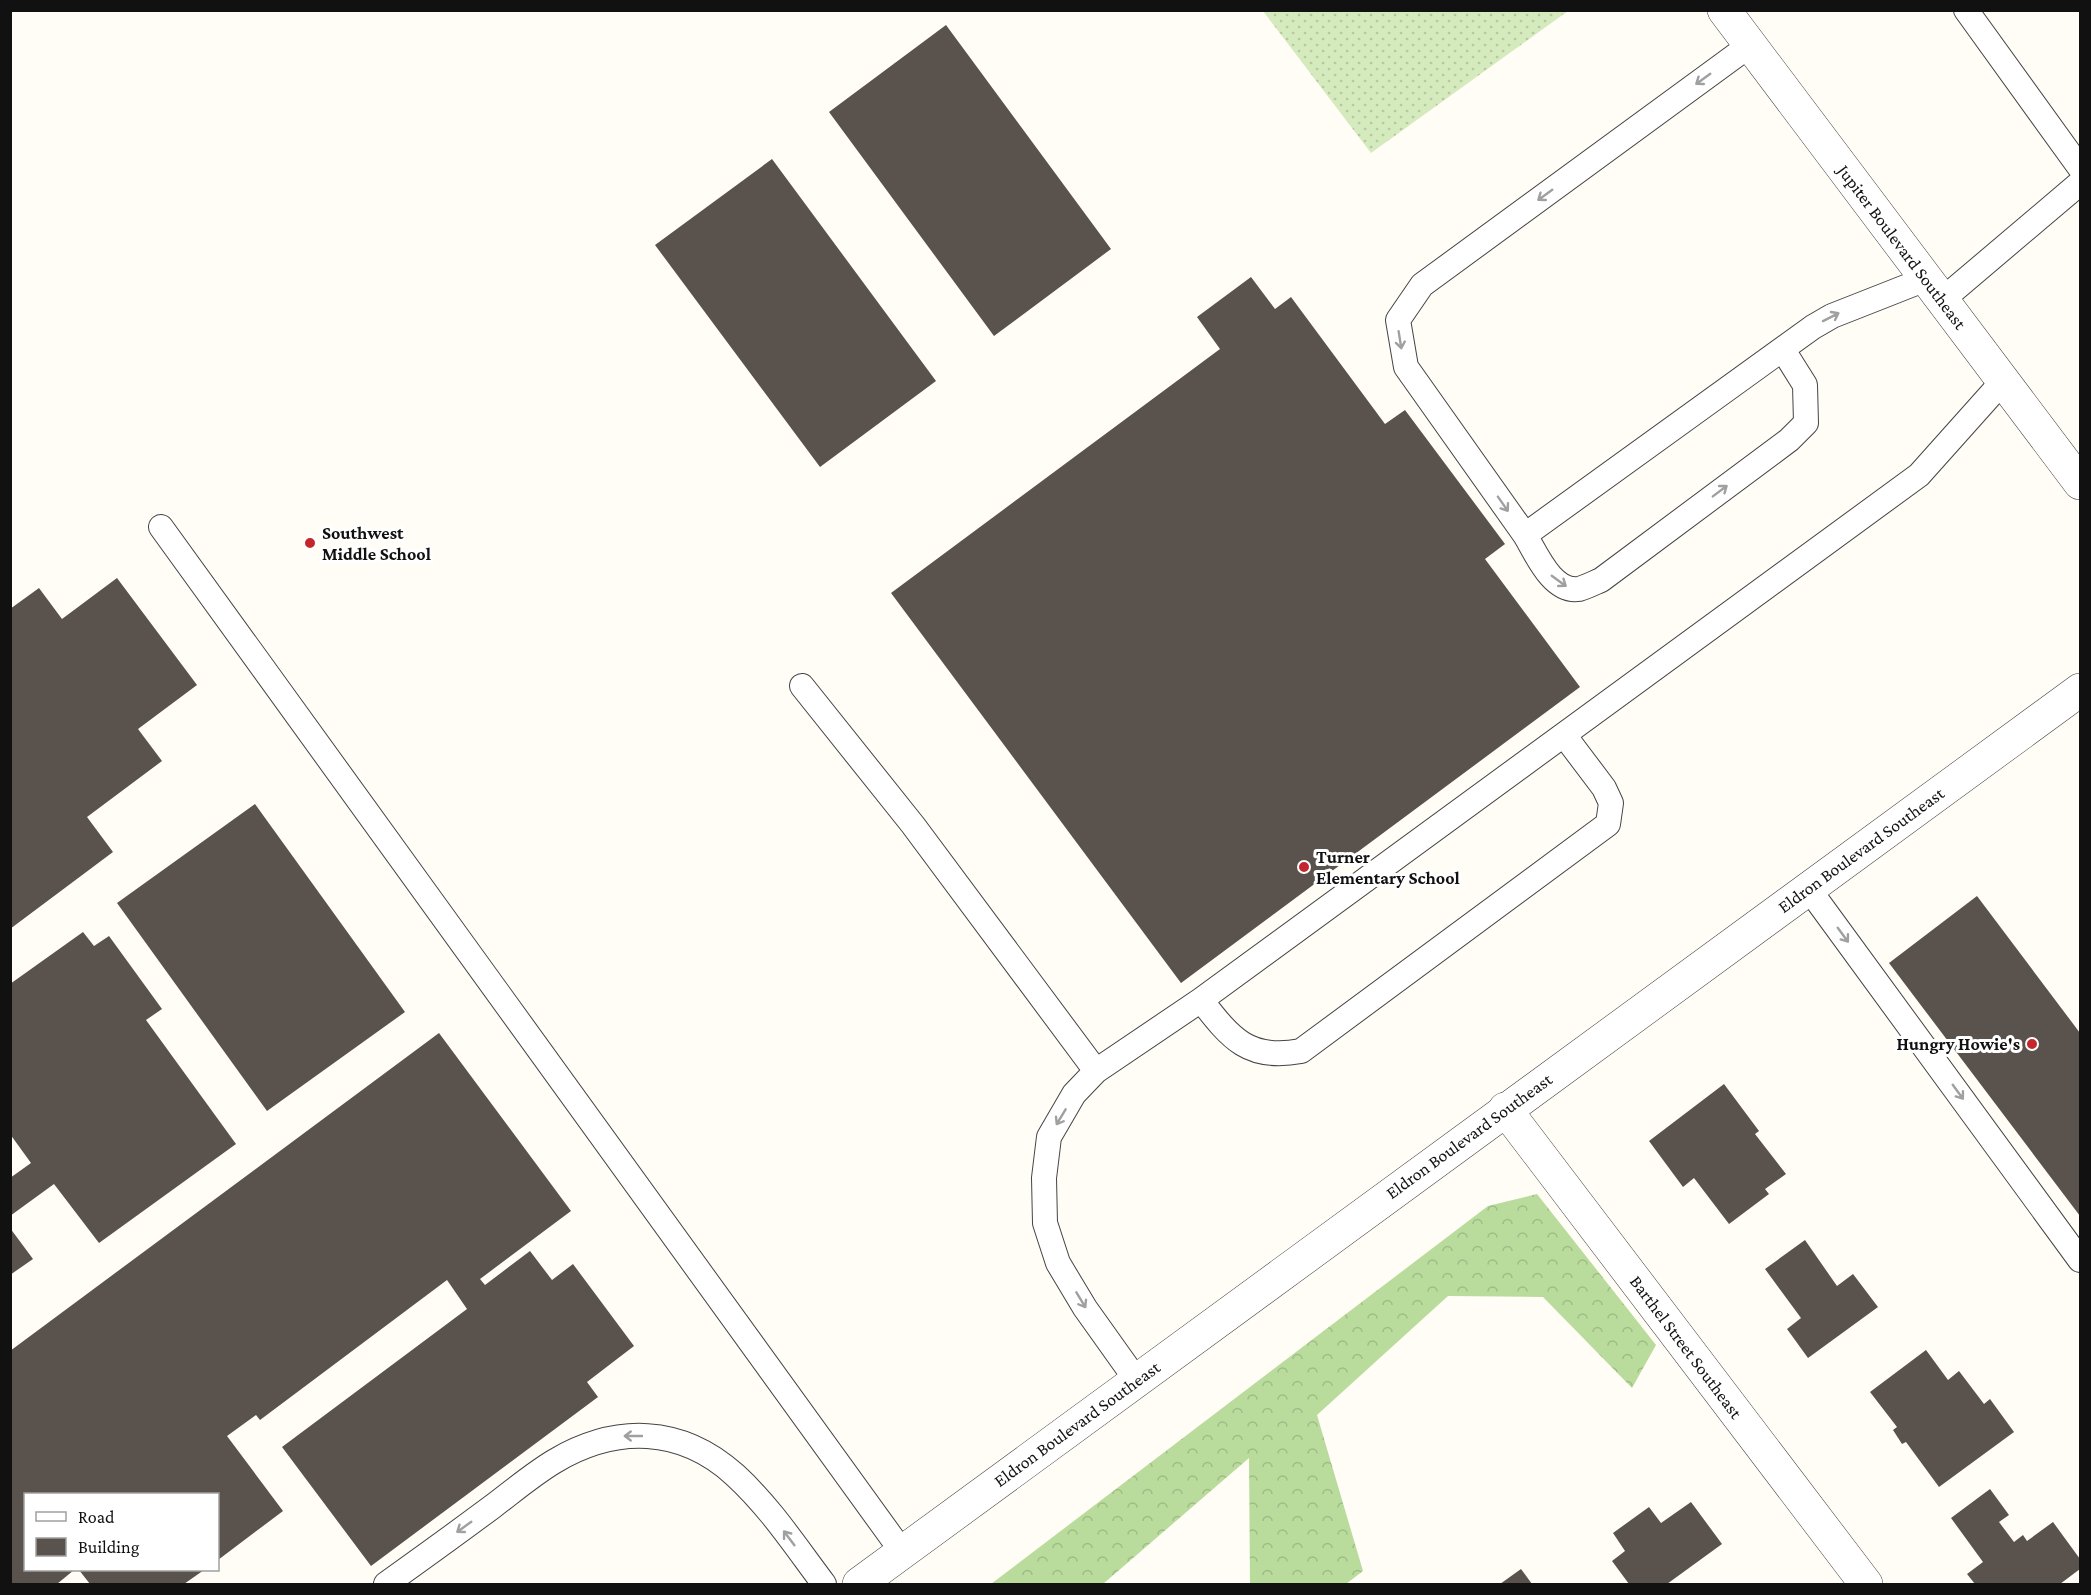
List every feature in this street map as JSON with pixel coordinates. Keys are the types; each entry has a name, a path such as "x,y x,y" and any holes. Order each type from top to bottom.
{"street":[{"name":"Jupiter Boulevard Southeast","path":"1724,10 2080,483"},
{"name":"Eldron Boulevard Southeast","path":"859,1584 2080,690"},
{"name":"Barthel Street Southeast","path":"1505,1109 1851,1579"}],"lane":[{"path":"1966,10 2080,168"},
{"path":"1750,45 1422,285 1398,320 1406,367 1525,535 1554,580 1565,587 1578,589 1601,580 1789,440 1806,423 1806,386 1783,350"},
{"path":"1525,535 1832,316 1934,290 2080,183"},
{"path":"1137,1381 1085,1308 1058,1263 1045,1223 1044,1178 1048,1137 1074,1094 1096,1071 1201,1000 1919,475 2003,381"},
{"path":"160,527 903,1553"},
{"path":"802,686 913,825 1096,1071"},
{"path":"1201,1000 1224,1030 1243,1046 1262,1053 1281,1054 1301,1051 1608,824 1611,804 1604,788 1564,735"},
{"path":"1808,888 2080,1260"},
{"path":"386,1584 554,1461 592,1443 626,1435 662,1437 692,1446 734,1474 764,1505 824,1584"}],"green space":[{"path":"1263,11 1568,11 1371,153"},
{"path":"1537,1194 1656,1345 1632,1388 1543,1297 1448,1296 1317,1415 1363,1571 1346,1584 1250,1584 1249,1458 1103,1584 991,1584 1488,1206"}],"building":[{"path":"946,25 1111,249 994,336 829,112"},
{"path":"772,159 936,381 820,467 655,245"},
{"path":"1251,277 1275,309 1291,297 1385,424 1405,410 1505,544 1485,559 1580,687 1181,983 891,593 1220,349 1197,317"},
{"path":"117,578 197,685 138,729 162,761 87,817 113,852 10,929 10,609 39,588 62,619"},
{"path":"255,804 405,1012 267,1111 117,903"},
{"path":"1977,896 2080,1033 2080,1216 1889,963"},
{"path":"83,932 94,946 109,936 162,1009 146,1020 236,1144 99,1243 54,1184 10,1216 10,1178 31,1163 10,1134 10,984"},
{"path":"439,1033 571,1211 480,1279 485,1285 530,1251 552,1280 573,1264 634,1346 587,1382 598,1397 371,1566 282,1447 467,1309 447,1280 260,1420 256,1415 227,1436 283,1511 219,1559 219,1493 24,1493 24,1571 73,1571 57,1584 10,1584 10,1351"},
{"path":"1724,1084 1759,1131 1755,1134 1786,1174 1765,1189 1769,1194 1729,1224 1694,1178 1683,1187 1649,1141"},
{"path":"10,1228 33,1259 10,1275"},
{"path":"1805,1240 1837,1286 1853,1274 1878,1307 1808,1358 1787,1329 1801,1318 1765,1269"},
{"path":"1926,1350 1948,1380 1959,1371 1984,1404 1990,1399 2014,1432 1939,1487 1906,1442 1902,1444 1893,1430 1897,1427 1870,1392"},
{"path":"1990,1489 2009,1515 1999,1522 2014,1542 2023,1535 2027,1541 2053,1522 2080,1559 2080,1569 2060,1584 1975,1584 1967,1574 1983,1562 1951,1518"},
{"path":"1691,1502 1722,1544 1667,1584 1629,1584 1612,1561 1625,1551 1613,1533 1649,1507 1661,1523"},
{"path":"1521,1569 1532,1584 1500,1584"},
{"path":"80,1571 203,1571 184,1584 90,1584"}],"place":[{"name":"Southwest Middle School","path":"310,543"},
{"name":"Turner Elementary School","path":"1304,867"},
{"name":"Hungry Howie's","path":"2032,1044"}]}
